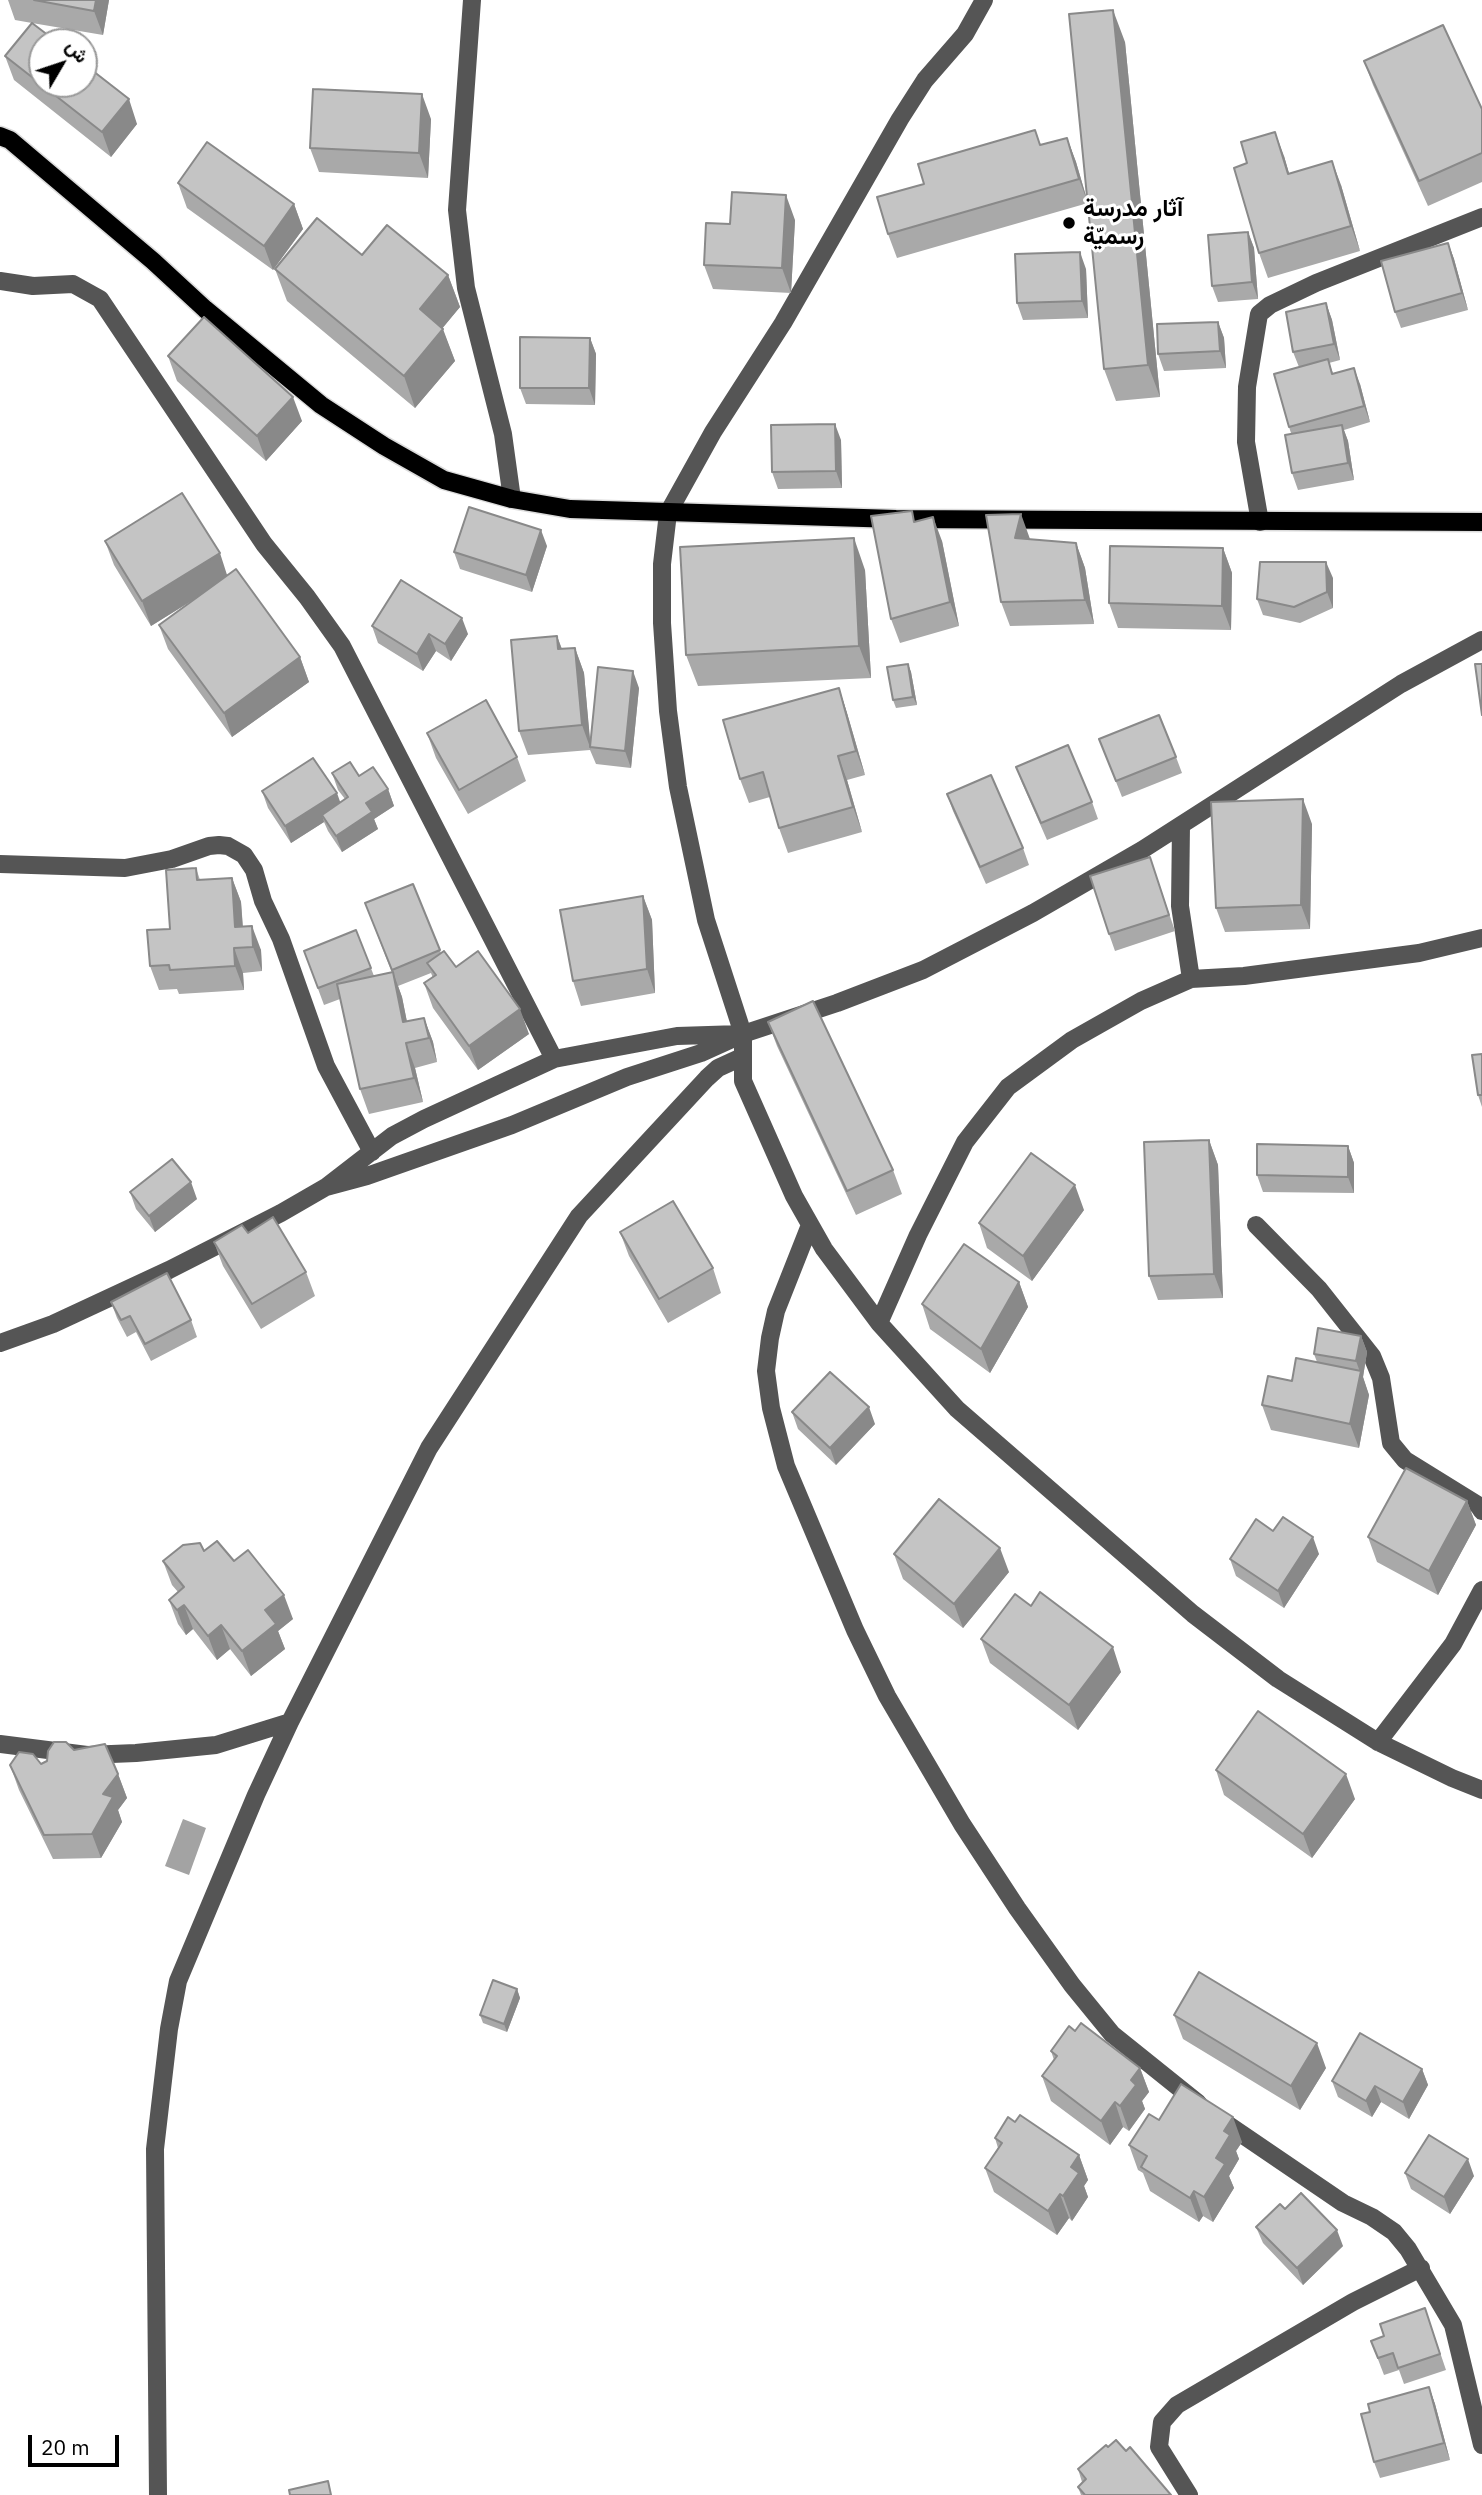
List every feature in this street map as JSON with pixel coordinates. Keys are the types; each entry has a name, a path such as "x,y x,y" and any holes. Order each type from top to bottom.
{"main road":[{"path":"0,136 10,140 153,261 205,309 321,405 384,446 444,480 512,499 570,509 896,519 1482,522"}],"street":[{"path":"472,0 457,210 466,288 503,434 512,499"},
{"path":"984,0 965,34 925,80 900,119 783,323 713,432 668,513 662,564 662,622 668,711 678,787 706,920 743,1034 743,1082 810,1225 852,1289 879,1323 957,1409 1193,1614 1278,1679 1378,1742 1482,1790"},
{"path":"1260,522 1246,442 1247,387 1258,314 1270,305 1316,283 1482,217"},
{"path":"0,281 33,286 73,284 100,299 264,544 342,646 554,1059"},
{"path":"326,1187 367,1176 512,1125 627,1077 701,1053 743,1034 837,1003 923,970 1033,913 1181,825 1401,684 1482,640"},
{"path":"1181,825 1180,906 1191,979"},
{"path":"0,864 125,868 172,859 219,845 228,846 244,855 254,870 263,901 281,939 326,1066 372,1152"},
{"path":"879,1323 918,1235 965,1142 1008,1087 1072,1040 1141,1001 1191,979 1244,976 1419,953 1482,938"},
{"path":"0,1343 53,1324 169,1270 281,1213 326,1187 392,1136 554,1059 677,1036 743,1034"},
{"path":"158,2495 155,2149 169,2029 178,1981 256,1795 290,1722 429,1448 579,1216 707,1078 718,1068 742,1057"},
{"path":"810,1225 776,1311 769,1338 766,1371 771,1408 786,1466 855,1630 887,1696 962,1824 1017,1908 1072,1985 1112,2034 1216,2116 1343,2203 1372,2217 1394,2232 1421,2267 1453,2325 1482,2445"},
{"path":"1256,1225 1319,1289 1372,1356 1383,1386 1391,1443 1405,1460 1478,1505 1482,1511"},
{"path":"1378,1742 1453,1644 1482,1590"},
{"path":"0,1744 87,1755 149,1752 216,1745 290,1722"},
{"path":"1452,1778 1482,1803"},
{"path":"1189,2495 1159,2447 1162,2422 1177,2405 1353,2302 1421,2267"}],"shaded area":[{"path":"183,1819 206,1828 189,1875 165,1866"}],"building":[{"path":"34,0 96,0 94,11"},
{"path":"1113,10 1148,365 1104,369 1069,14"},
{"path":"32,23 39,28 28,28 28,74 5,56"},
{"path":"1443,25 1482,109 1482,153 1419,181 1364,61"},
{"path":"98,75 129,99 102,132 59,98 98,98"},
{"path":"313,89 422,94 419,153 310,148"},
{"path":"1035,130 1040,145 1067,138 1079,179 888,234 877,197 924,184 918,164"},
{"path":"1275,132 1288,174 1332,161 1351,226 1259,253 1234,168 1247,163 1241,142"},
{"path":"207,142 294,204 264,246 178,183"},
{"path":"732,192 786,195 782,268 704,265 706,223 730,224"},
{"path":"317,218 362,255 387,225 448,275 420,309 443,329 404,376 275,269"},
{"path":"1248,232 1252,282 1212,286 1208,235"},
{"path":"1448,243 1462,293 1395,312 1381,261"},
{"path":"1080,252 1082,301 1017,303 1015,254"},
{"path":"1326,303 1334,344 1293,352 1286,312"},
{"path":"204,317 293,397 257,436 168,356"},
{"path":"1218,322 1220,351 1158,354 1157,324"},
{"path":"520,337 590,338 589,388 520,388"},
{"path":"1328,359 1332,374 1354,368 1364,406 1289,427 1274,374"},
{"path":"835,424 836,471 772,472 771,425"},
{"path":"1342,425 1348,463 1292,473 1285,435"},
{"path":"182,493 220,553 142,601 105,541"},
{"path":"469,507 541,530 526,575 454,552"},
{"path":"912,511 914,522 933,517 950,602 891,619 871,516"},
{"path":"1021,514 1015,538 1076,543 1085,600 1001,602 986,515"},
{"path":"854,538 859,646 686,655 680,547"},
{"path":"1110,546 1223,548 1222,606 1109,603"},
{"path":"1260,562 1326,562 1327,592 1294,607 1257,599"},
{"path":"236,569 300,657 224,713 159,625"},
{"path":"401,580 462,618 445,644 429,634 417,654 372,626"},
{"path":"557,636 558,649 575,648 582,725 519,731 511,640"},
{"path":"908,664 913,697 893,700 887,667"},
{"path":"1475,664 1482,664 1482,715"},
{"path":"598,667 633,671 625,751 590,747"},
{"path":"839,688 856,751 838,756 853,807 779,828 763,772 740,779 723,720"},
{"path":"486,700 517,757 459,790 427,733"},
{"path":"1159,715 1176,757 1116,781 1099,739"},
{"path":"1068,745 1092,802 1041,823 1016,767"},
{"path":"313,758 337,793 285,826 262,791"},
{"path":"350,762 359,776 373,767 388,789 366,803 372,812 336,836 322,815 348,797 332,773"},
{"path":"991,775 1023,848 980,867 947,794"},
{"path":"1303,799 1301,905 1216,908 1211,802"},
{"path":"1150,857 1169,915 1109,934 1090,876"},
{"path":"196,868 197,880 232,878 235,927 252,926 253,947 234,948 235,966 170,970 169,965 150,966 147,930 170,929 166,870"},
{"path":"413,884 440,950 392,970 365,903"},
{"path":"643,896 647,969 573,981 560,910"},
{"path":"356,930 371,968 318,988 304,951"},
{"path":"444,951 456,967 478,951 520,1009 469,1046 424,983 436,975 427,963"},
{"path":"393,972 403,1022 424,1018 429,1038 406,1043 414,1078 360,1089 337,984"},
{"path":"813,1001 893,1170 847,1191 768,1022"},
{"path":"1482,1054 1482,1095 1478,1095 1472,1055"},
{"path":"1209,1140 1214,1274 1149,1276 1144,1142"},
{"path":"1257,1144 1348,1146 1348,1177 1257,1175"},
{"path":"1031,1153 1075,1185 1023,1256 979,1223"},
{"path":"172,1159 191,1182 149,1216 130,1192"},
{"path":"673,1201 713,1268 659,1299 620,1232"},
{"path":"273,1217 306,1272 252,1304 214,1242 242,1225 248,1233"},
{"path":"964,1244 1019,1282 981,1349 922,1304"},
{"path":"167,1273 191,1320 145,1344 130,1316 121,1320 111,1302"},
{"path":"1318,1328 1361,1336 1356,1361 1314,1354"},
{"path":"1296,1358 1361,1371 1350,1424 1262,1405 1268,1376 1292,1381"},
{"path":"830,1372 869,1407 830,1448 792,1412"},
{"path":"1406,1468 1467,1501 1429,1571 1368,1537"},
{"path":"939,1499 1000,1548 954,1604 894,1554"},
{"path":"1283,1517 1313,1537 1278,1591 1230,1559 1256,1519 1273,1531"},
{"path":"217,1541 234,1561 248,1550 284,1595 265,1610 276,1624 242,1651 221,1625 208,1636 184,1605 177,1610 169,1600 184,1587 163,1561 183,1545 200,1543 204,1551"},
{"path":"1040,1592 1113,1647 1069,1705 981,1639 1015,1594 1031,1606"},
{"path":"1258,1711 1346,1774 1303,1834 1216,1770"},
{"path":"54,1742 66,1742 74,1750 105,1744 118,1774 103,1794 113,1797 92,1834 44,1835 10,1765 19,1752 33,1754 41,1764 47,1761 48,1751"},
{"path":"1199,1972 1317,2043 1291,2086 1174,2015"},
{"path":"493,1980 517,1989 504,2024 480,2015"},
{"path":"1081,2023 1140,2068 1131,2080 1136,2085 1120,2106 1115,2102 1101,2121 1042,2076 1057,2056 1051,2051 1069,2026 1075,2031"},
{"path":"1360,2033 1422,2069 1403,2102 1375,2086 1366,2101 1332,2081"},
{"path":"1181,2084 1233,2117 1224,2131 1230,2135 1216,2158 1225,2164 1204,2197 1194,2191 1190,2198 1141,2167 1147,2156 1129,2145 1149,2114 1159,2120"},
{"path":"1020,2115 1079,2155 1071,2167 1079,2173 1063,2196 1060,2194 1048,2211 985,2168 1002,2143 995,2138 1008,2117 1015,2122"},
{"path":"1429,2135 1468,2159 1444,2197 1405,2173"},
{"path":"1301,2193 1337,2230 1297,2268 1256,2227 1280,2204 1285,2209"},
{"path":"1425,2308 1440,2354 1398,2368 1393,2353 1378,2358 1371,2341 1384,2336 1380,2324"},
{"path":"1429,2387 1444,2443 1374,2462 1361,2414 1370,2412 1368,2404"},
{"path":"1116,2440 1126,2451 1130,2447 1171,2495 1085,2495 1078,2487 1086,2479 1078,2469"},
{"path":"328,2481 331,2495 290,2495 289,2490"}],"place":[{"name":"آثار مدرسة رسميّة","path":"1069,223"}]}
